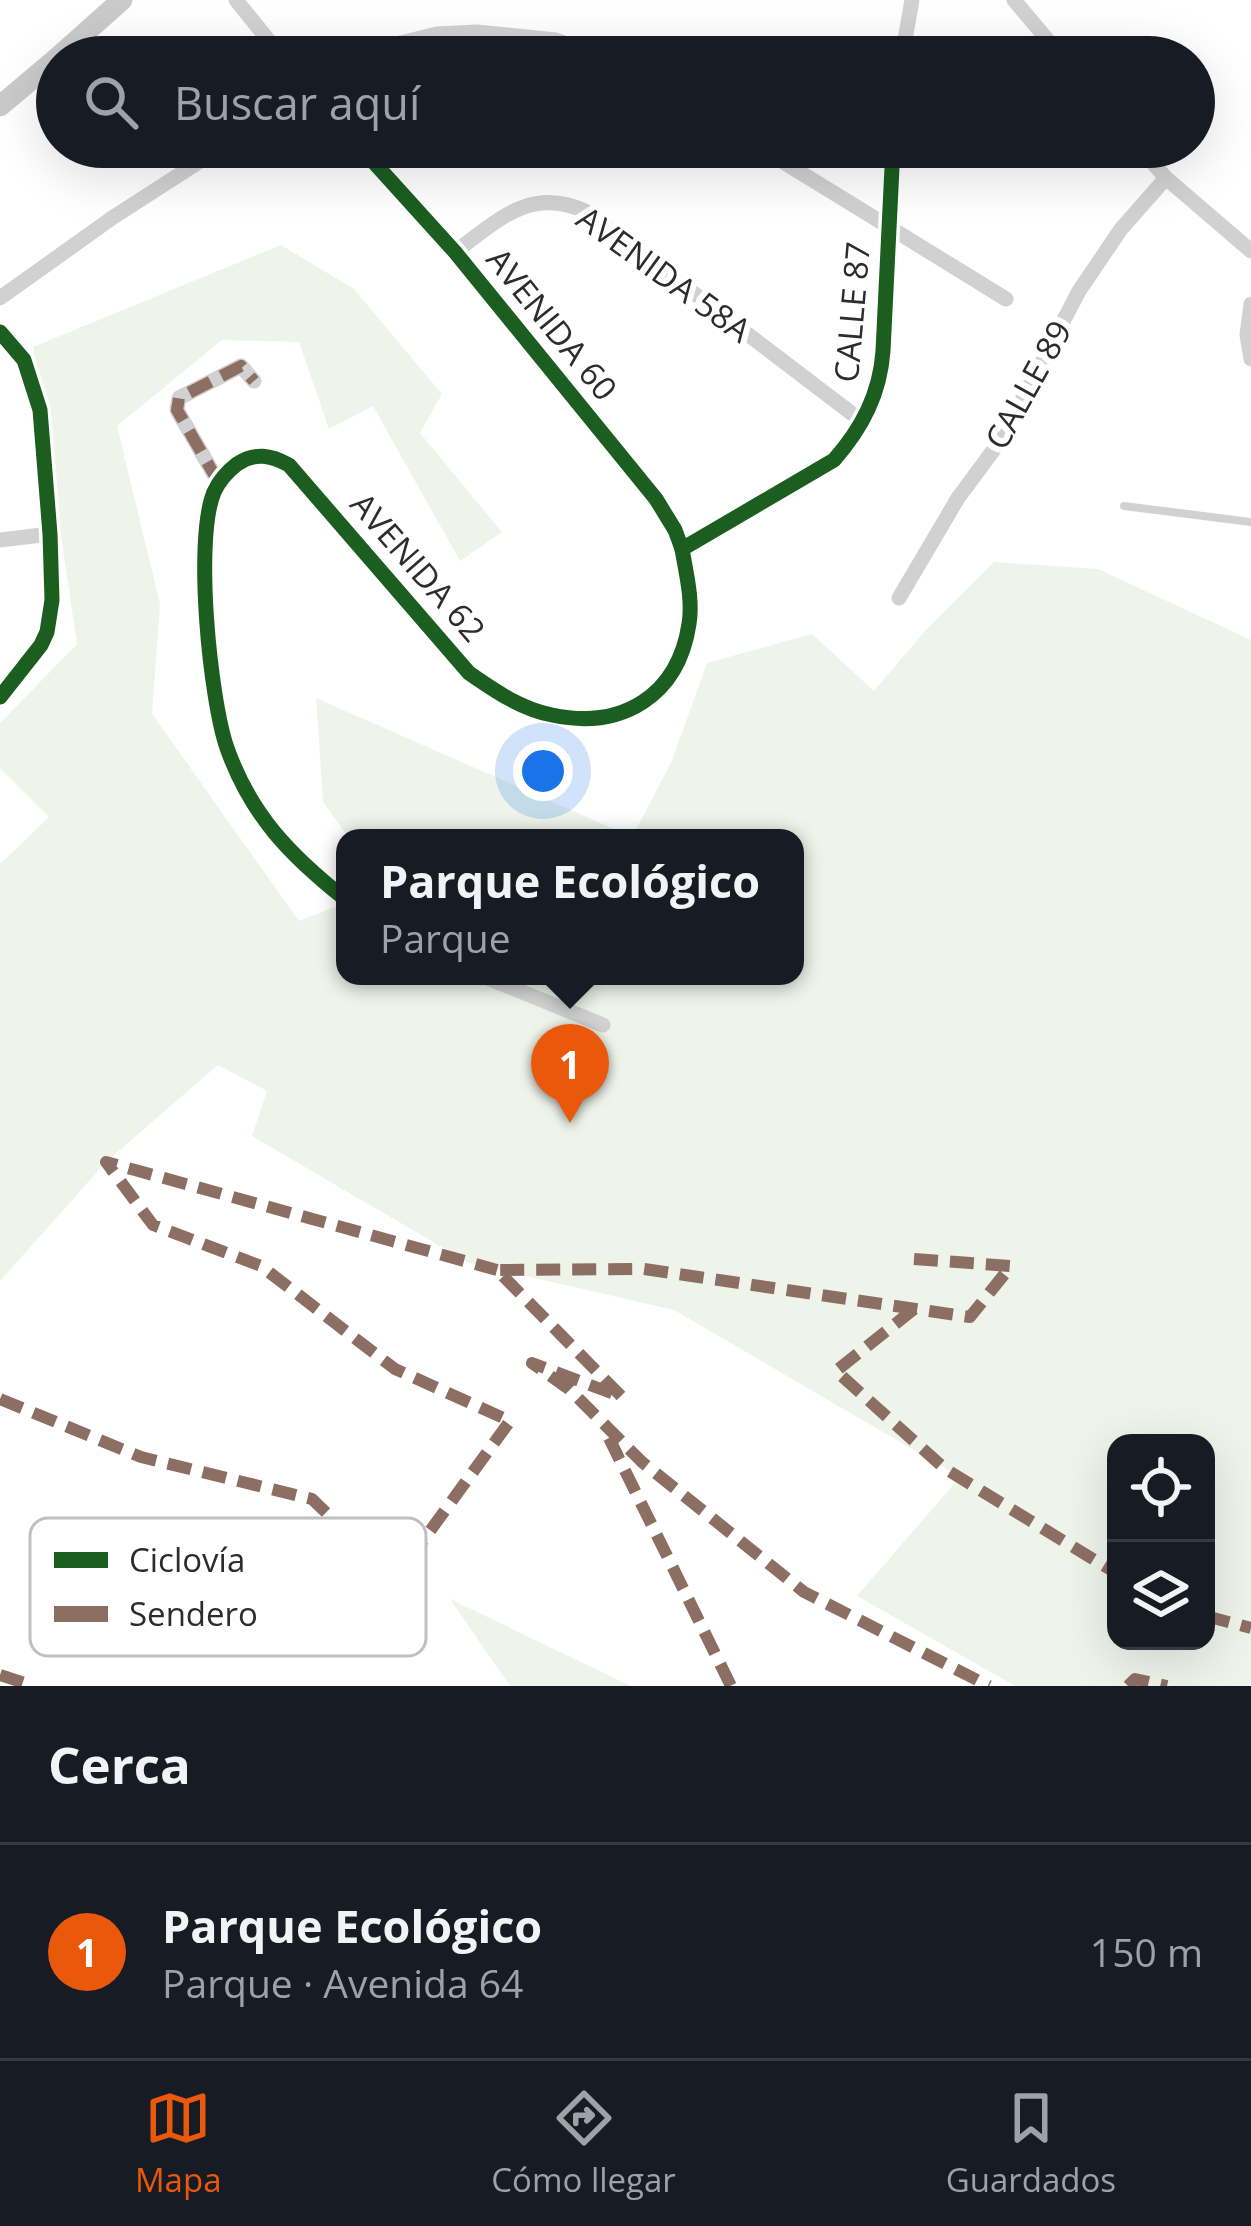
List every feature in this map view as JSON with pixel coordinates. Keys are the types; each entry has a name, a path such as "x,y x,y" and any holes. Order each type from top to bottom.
{"main road":[{"path":"81,36 122,0"},
{"path":"0,106 36,75"}],"street":[{"path":"236,0 265,36"},
{"path":"906,36 912,0"},
{"path":"1014,0 1044,36"},
{"path":"428,36 477,32 516,36"},
{"path":"0,298 190,168"},
{"name":"AVENIDA 60","path":"379,168 454,252 656,499 682,549"},
{"path":"793,168 1006,299"},
{"name":"CALLE 87","path":"682,549 819,472 848,445 862,422 881,375 892,168"},
{"path":"1157,168 1251,251"},
{"name":"CALLE 89","path":"898,598 958,498 1000,440 1079,291 1121,229 1166,178"},
{"name":"AVENIDA 58A","path":"454,252 520,207 538,202 572,205 862,422"},
{"path":"1251,304 1246,335 1251,359"},
{"path":"0,332 24,360 38,399 52,600 41,645 0,697"},
{"path":"254,381 241,367 179,398 177,410 219,483 208,511 206,564 213,690 237,770 262,817 300,863 336,892"},
{"name":"AVENIDA 62","path":"219,483 249,458 275,458 289,465 469,673 521,705 549,715 586,720 613,716 654,696 681,654 690,622 682,549"},
{"path":"0,540 50,533"},
{"path":"505,985 603,1025"}],"lane":[{"path":"1124,506 1251,522"}],"shaded area":[{"path":"281,245 354,289 442,394 420,433 502,532 460,561 373,406 329,429 299,342 222,340 117,426 160,604 152,714 299,921 336,907 336,985 804,985 804,829 636,829 671,763 707,663 812,634 874,691 994,562 1098,569 1251,640 1251,1686 1015,1686 857,1596 960,1477 674,1310 469,1263 252,1136 267,1091 218,1065 106,1162 0,1281 0,864 49,817 0,768 0,723 77,644 33,347"},
{"path":"316,698 614,829 342,829 323,802"},
{"path":"450,1599 631,1686 510,1686"}],"marked path":[{"path":"219,483 177,410 179,398 241,366 254,381"},
{"path":"426,1536 510,1421 395,1369 261,1266 153,1225 106,1162 497,1270"},
{"path":"914,1259 1011,1266 970,1317 644,1269 497,1270 622,1397 532,1363 569,1389 642,1462 804,1592 989,1686"},
{"path":"914,1309 836,1371 944,1468 1107,1568"},
{"path":"0,1399 141,1457 312,1499 332,1518"},
{"path":"609,1438 731,1686"},
{"path":"1215,1618 1251,1628"},
{"path":"0,1675 34,1686"},
{"path":"1128,1686 1135,1679 1167,1686"}],"cycle path":[{"path":"379,168 455,252 656,499 682,549"},
{"path":"336,891 275,833 248,794 227,748 210,658 205,581 208,515 221,480 237,464 257,456 289,465 469,673 541,712 578,718 623,712 659,688 683,649 690,606 682,549 834,460 868,410 883,351 892,168"},
{"path":"0,332 24,360 40,410 52,600 41,645 0,697"}],"place":[{"name":"Parque Ecológico","path":"570,1123"}]}
